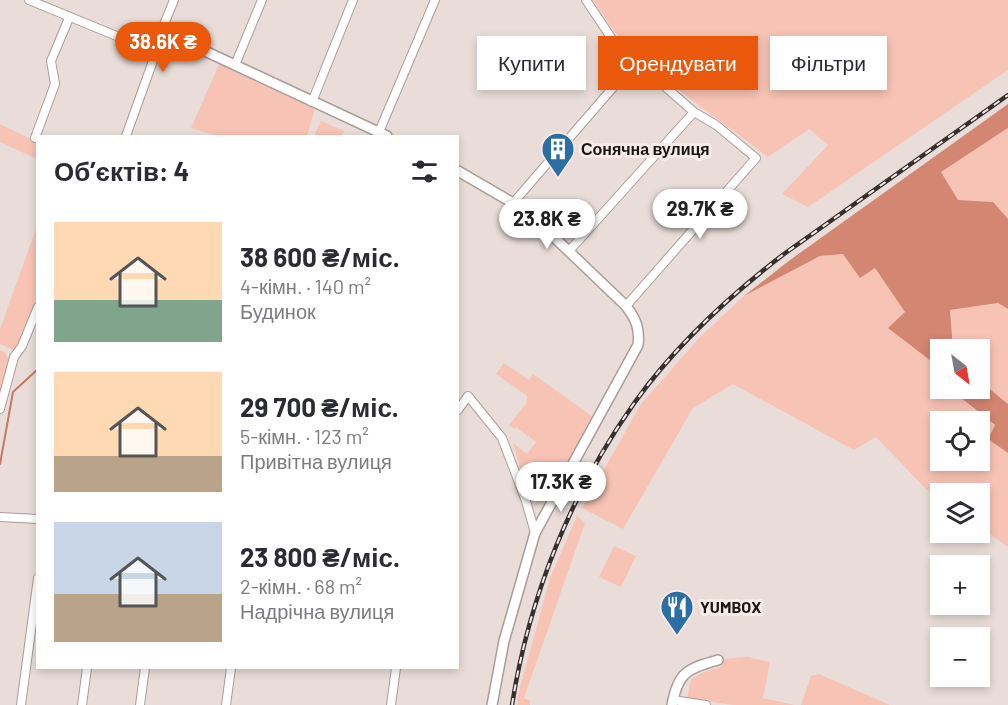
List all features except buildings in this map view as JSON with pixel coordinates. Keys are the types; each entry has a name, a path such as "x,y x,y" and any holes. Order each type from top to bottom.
{"street":[{"path":"29,0 153,51"},
{"path":"126,135 154,58 153,51 174,0"},
{"path":"235,65 262,0"},
{"path":"312,102 353,0"},
{"path":"162,31 383,134 435,0"},
{"path":"586,0 610,36"},
{"path":"36,135 55,84 51,61 69,18"},
{"path":"513,203 611,90"},
{"path":"626,306 756,158 716,125 694,112 669,90"},
{"path":"569,251 694,112"},
{"path":"459,172 513,203 533,218 626,306 635,318 640,332 638,345 535,533 504,641 492,705"},
{"path":"0,409 14,357 22,346 36,313"},
{"path":"459,409 468,396 502,438 526,501 535,533"},
{"path":"0,517 36,519"},
{"path":"21,705 36,593"},
{"path":"706,705 673,702 675,686 687,671 718,660"},
{"path":"82,705 87,669"},
{"path":"140,705 145,669"},
{"path":"226,705 231,669"},
{"path":"391,705 396,669"}],"shaded area":[{"path":"593,0 1008,0 1008,70 808,207 782,194 828,145 809,129 768,157 679,90 758,90 758,36 619,36"},
{"path":"220,62 315,109 307,135 215,135 191,128"},
{"path":"1008,104 1008,128 941,172 958,200 993,202 1008,219 1008,309 998,303 950,310 952,339 930,339 930,360 888,328 905,312 875,268 860,278 843,254 820,256 744,296 790,260"},
{"path":"321,121 344,131 342,135 314,135"},
{"path":"0,124 36,142 36,159 0,142"},
{"path":"1008,128 1008,219 992,202 958,200 941,172"},
{"path":"36,229 36,304 29,326 15,351 0,344 0,329"},
{"path":"843,254 875,268 906,312 888,328 930,360 930,399 962,399 977,411 930,411 930,471 990,471 990,440 1008,453 1008,547 990,534 990,483 930,483 930,492 876,437 854,450 733,384 693,408 623,529 582,508 641,404 700,337 744,296 820,256"},
{"path":"999,303 1008,309 1008,404 990,389 990,339 952,339 950,310"},
{"path":"0,350 5,352 10,363 0,398"},
{"path":"504,363 529,380 533,374 592,416 551,495 524,482 513,443 527,454 536,442 516,427 514,429 509,425 526,404 527,396 496,374"},
{"path":"990,389 1008,404 1008,453 990,440 995,425 990,421 990,411 978,411 962,399 990,399"},
{"path":"990,422 995,426 990,435"},
{"path":"577,516 585,523 524,698 530,701 530,705 517,705 550,578"},
{"path":"614,546 636,556 621,587 599,577"},
{"path":"748,657 770,662 763,698 795,705 733,705 687,698 691,679 721,667 722,659"},
{"path":"819,674 890,705 801,705 811,676"}],"waterway":[{"path":"0,464 13,392 36,371"}],"railway":[{"path":"512,705 529,625 572,509 612,436 651,381 685,341 763,270 1008,95"}],"place":[{"name":"Сонячна вулиця","path":"558,178"},
{"name":"YUMBOX","path":"677,636"}]}
